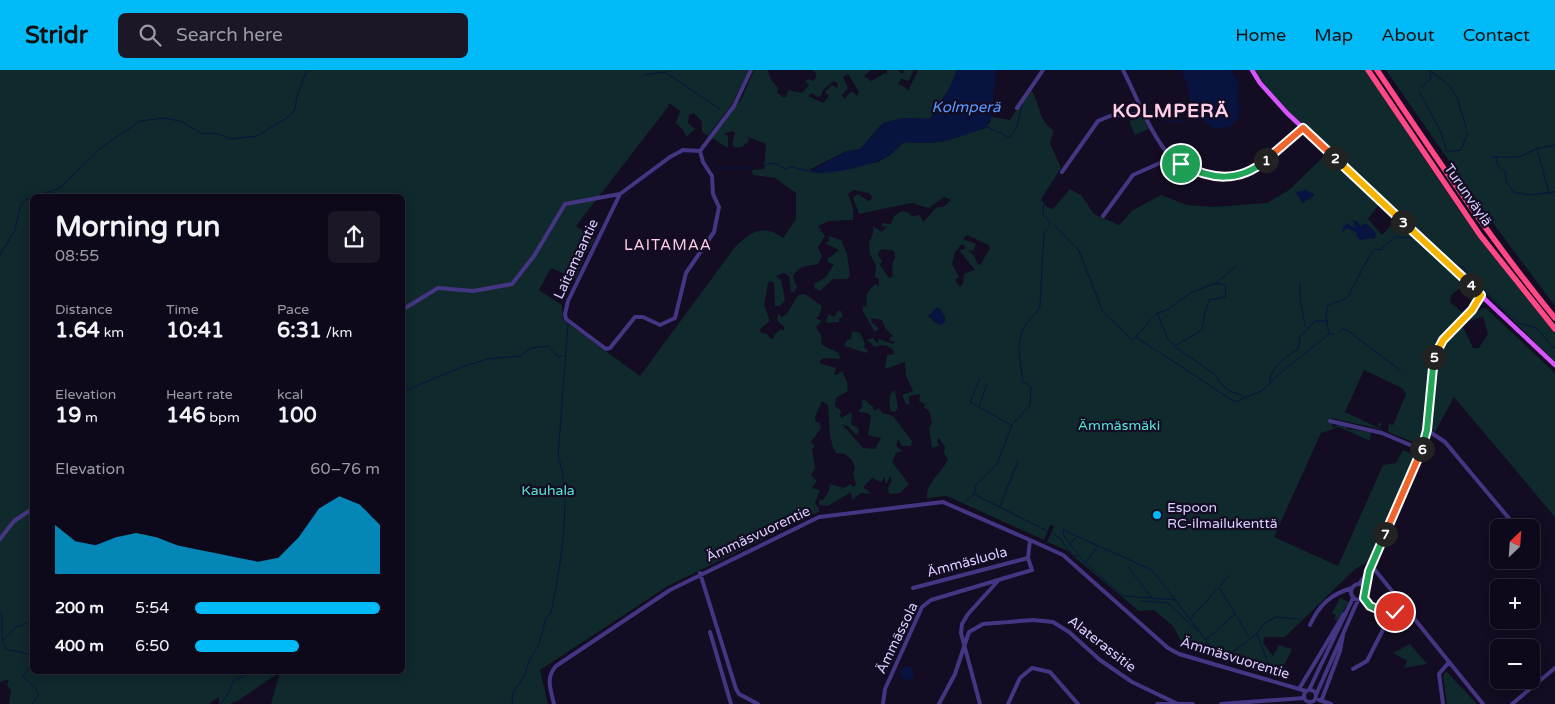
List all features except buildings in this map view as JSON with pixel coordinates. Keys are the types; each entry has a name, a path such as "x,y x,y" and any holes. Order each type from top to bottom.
{"highway":[{"name":"Turunväylä","path":"1368,70 1480,235 1555,329"},
{"name":"Turunväylä","path":"1377,70 1470,208 1511,264 1555,318"}],"main road":[{"path":"1252,70 1273,99 1555,365"}],"street":[{"path":"700,151 734,106 751,70"},
{"path":"1016,108 1042,70"},
{"path":"1123,70 1162,145 1171,158 1199,173 1233,178 1262,164 1303,128"},
{"path":"1062,172 1098,121 1110,116 1145,113"},
{"name":"Laitamaantie","path":"683,150 700,151 703,162 712,176 713,194 719,210 711,238 686,273 676,314 672,320 662,325 643,317 635,317 607,349 568,322 565,314 568,301 620,194 675,154 683,150"},
{"path":"1103,216 1133,175 1171,158"},
{"path":"405,308 438,288 473,291 512,284 534,256 565,204 620,194"},
{"path":"1389,618 1386,613 1370,606 1364,598 1369,571 1422,450 1427,430 1434,358 1443,340 1483,297"},
{"path":"1330,421 1382,433 1422,450"},
{"path":"1427,430 1445,442 1509,519"},
{"name":"Ämmäsvuorentie","path":"554,704 549,682 552,670 556,666 670,590 700,573 819,517 936,502 950,504 1063,555 1168,648 1292,688"},
{"path":"0,539 17,519 30,510"},
{"path":"1028,558 1030,540"},
{"name":"Ämmässola","path":"883,704 885,689 922,607 931,600 1032,570 1028,558"},
{"name":"Ämmäsluola","path":"913,588 1028,558"},
{"path":"1371,565 1483,704"},
{"path":"1311,625 1320,608 1338,591 1352,588 1359,584 1369,571"},
{"path":"700,573 736,689 742,696 758,704"},
{"path":"980,704 961,633 962,624 997,581"},
{"path":"1359,584 1366,589"},
{"path":"1304,697 1332,638 1349,609 1353,598 1352,588"},
{"path":"1353,598 1358,600 1364,598"},
{"path":"1319,699 1344,631 1358,600"},
{"path":"1299,689 1334,629 1349,609"},
{"path":"1353,669 1367,661 1389,618 1395,616 1394,610 1388,609 1386,613"},
{"name":"Alaterassitie","path":"964,640 968,632 983,624 1033,620 1053,622 1069,632 1100,660 1132,682 1178,704"},
{"path":"1292,688 1313,703 1319,699 1340,651 1344,631"},
{"path":"710,632 731,704"},
{"path":"939,704 955,674 964,640"},
{"path":"1443,704 1439,674 1449,662"},
{"path":"1008,704 1020,678 1032,668 1050,672 1078,704"},
{"path":"1512,704 1555,668"},
{"path":"1292,688 1308,691 1319,699 1331,704"},
{"path":"1221,704 1304,697"},
{"path":"1158,704 1193,704"}],"green space":[{"path":"0,70 749,70 732,104 708,136 702,132 702,122 694,113 689,115 688,123 695,129 686,137 683,130 676,123 680,111 669,103 668,107 576,226 595,239 585,255 576,279 551,268 539,290 562,305 563,320 640,376 735,247 746,237 757,231 769,231 783,238 796,219 796,193 775,178 753,175 752,170 764,169 766,144 748,137 749,141 742,147 735,148 732,144 735,133 733,131 725,133 725,135 728,135 728,148 712,138 742,98 754,70 768,70 770,78 778,88 777,93 786,97 788,90 802,93 809,85 805,81 809,79 813,81 816,77 816,73 811,70 871,70 864,76 871,81 885,73 887,75 887,70 898,70 902,74 904,71 902,70 914,70 909,81 901,79 898,84 905,87 908,91 918,70 957,70 950,87 930,119 903,118 883,123 860,149 844,152 809,170 818,173 878,162 889,156 904,142 928,143 946,141 990,123 991,117 1010,120 1030,88 1044,121 1054,131 1050,143 1061,168 1041,199 1047,207 1053,209 1070,189 1082,196 1094,214 1119,225 1133,210 1161,195 1187,205 1214,207 1267,203 1289,190 1325,155 1380,203 1368,219 1382,235 1397,219 1473,290 1476,298 1469,307 1471,300 1466,295 1467,293 1460,288 1451,295 1450,302 1463,313 1441,339 1432,357 1427,414 1422,436 1418,444 1388,432 1389,424 1393,425 1406,394 1402,388 1364,370 1345,412 1379,428 1380,426 1377,425 1382,422 1380,429 1331,418 1333,428 1338,425 1347,427 1347,429 1371,432 1370,441 1339,427 1321,433 1274,537 1338,566 1383,465 1396,463 1403,450 1415,455 1415,459 1367,562 1354,570 1285,637 1264,637 1263,643 1273,656 1279,645 1292,649 1279,676 1255,671 1184,647 1173,626 1154,610 1139,611 1066,550 1047,542 1054,526 1050,525 1044,540 947,496 927,498 929,487 948,459 944,453 945,447 939,438 937,440 939,446 932,448 929,428 932,423 929,411 924,407 925,404 919,401 920,394 909,396 909,405 906,404 902,395 913,391 906,376 905,362 885,369 887,355 894,354 894,351 890,347 875,347 867,340 873,338 877,343 879,339 893,344 895,342 890,341 890,338 893,336 885,328 882,320 871,318 872,323 879,328 875,332 862,310 864,305 867,307 866,300 869,291 876,284 879,286 879,279 875,277 876,266 870,254 869,243 873,233 873,226 882,232 887,226 882,227 882,223 891,224 894,216 902,211 912,216 920,215 923,222 937,207 943,207 951,200 944,197 929,208 911,203 859,214 853,197 858,194 868,201 871,200 872,196 869,193 853,190 848,194 853,209 853,220 829,221 818,226 825,236 818,247 822,256 818,264 804,267 795,273 793,276 797,288 794,292 791,292 789,276 784,273 776,276 781,280 785,300 780,306 775,306 774,283 771,281 768,283 764,305 770,321 759,330 767,334 770,339 774,338 774,335 781,329 784,331 784,327 777,320 778,314 782,317 787,314 798,295 805,294 822,306 819,316 816,318 822,321 816,327 821,335 822,345 839,353 840,359 823,358 819,363 836,368 834,375 842,371 847,382 848,391 836,398 835,406 841,411 840,416 842,418 849,413 852,414 851,424 858,428 859,432 856,435 849,427 842,424 863,448 875,449 881,438 868,435 871,416 867,413 858,412 862,407 864,399 873,407 874,411 879,408 882,413 893,416 912,441 911,446 902,446 898,439 896,446 903,451 896,453 892,462 909,484 900,493 889,494 888,488 892,480 890,476 887,483 885,483 885,477 881,482 872,478 863,487 872,494 861,493 852,500 851,492 828,506 819,505 819,500 823,500 829,491 830,484 844,488 850,484 854,487 856,484 853,474 855,468 852,460 845,454 836,453 831,443 828,405 822,401 815,417 816,422 820,423 821,428 811,442 815,446 812,449 815,468 811,475 817,481 812,488 820,490 815,503 820,511 668,586 540,670 548,704 271,704 279,674 405,674 405,194 30,194 30,674 277,674 230,704 219,704 219,697 209,704 9,704 11,691 7,685 9,679 0,682","holes":["848,74 859,92 857,96 850,92 845,99 842,95 848,88 843,77","834,81 838,84 837,88 832,85 825,92 829,96 823,103 808,96 812,93 818,97 821,96 823,90","967,235 989,245 990,248 981,264 978,265 974,256 968,250 973,251 976,244 963,239","962,244 965,246 965,249 959,250 975,270 964,274 963,283 960,287 955,280 959,277 952,264 955,252","882,249 894,251 893,276 889,278 880,265 882,261 878,255","939,308 945,317 940,325 932,320 932,312"]},
{"path":"1254,70 1365,70 1460,211 1555,334 1555,362 1463,271 1421,236 1345,165 1330,147 1300,123 1274,96"},
{"path":"1386,70 1555,70 1555,306 1481,207"},
{"path":"1143,116 1151,128 1135,135 1129,121"},
{"path":"829,236 841,240 847,254 850,276 847,279 833,279 820,291 815,289 814,284 826,277 834,264 829,263 827,259 839,250 825,243 829,241"},
{"path":"1486,308 1555,373 1555,517 1454,397 1435,432 1430,428 1435,365 1442,344 1459,326 1463,327 1473,348 1479,348 1488,334 1483,317 1466,322 1465,319 1473,312"},
{"path":"838,311 841,311 843,317 839,318 839,322 826,323 828,314 834,317"},
{"path":"852,331 860,333 865,343 864,348 868,350 867,353 844,346 847,340 851,339"},
{"path":"895,390 898,408 895,412 891,411 890,396"},
{"path":"1340,598 1349,602 1337,621 1334,619 1336,615 1332,613"},
{"path":"1410,644 1427,664 1404,668 1407,661 1393,653"},
{"path":"1446,671 1477,704 1447,704 1443,676"}],"water":[{"name":"Kolmperä","path":"957,70 996,70 991,117 986,128 946,141 928,143 904,142 888,156 860,167 826,173 809,172 844,152 860,149 883,123 903,118 930,119 950,87"},
{"name":"Kolmperä","path":"1180,70 1231,70 1239,85 1238,100 1240,114 1237,121 1229,127 1216,129 1208,125 1193,104 1186,81"},
{"path":"1306,190 1314,194 1314,196 1302,203 1296,192"},
{"path":"1352,220 1358,221 1360,226 1366,223 1376,233 1375,238 1360,240 1356,236 1357,233 1347,228 1343,232 1342,230 1346,223 1356,228"},
{"path":"937,307 944,315 946,322 940,325 928,316"},
{"path":"907,666 912,668 914,673 912,678 907,680 902,678 900,673 902,668"}],"waterway":[{"path":"44,194 60,188 101,148 140,121 163,118 180,121 203,134 216,133 230,139 257,136 290,116 295,109 297,96 307,70"},
{"path":"1429,70 1450,86 1458,100 1466,128"},
{"path":"644,75 665,72 720,109"},
{"path":"1421,87 1431,79 1430,73"},
{"path":"1419,91 1441,132 1447,152 1461,150 1468,132"},
{"path":"998,132 1010,138 1017,127 1022,104"},
{"path":"1112,113 1141,110"},
{"path":"1147,111 1156,113 1164,121 1185,121 1201,115"},
{"path":"1092,126 1100,115 1107,114"},
{"path":"987,127 996,131"},
{"path":"1492,157 1518,157 1539,148 1555,145"},
{"path":"1537,149 1549,193"},
{"path":"681,153 695,153"},
{"path":"617,204 633,188 673,157"},
{"path":"1496,157 1498,166 1505,171 1507,183 1513,192 1529,195 1555,192"},
{"path":"704,158 717,168 751,168"},
{"path":"762,169 768,164 775,163 785,169 791,167 809,171"},
{"path":"1044,198 1060,173"},
{"path":"0,255 15,230 20,207 25,200 30,199"},
{"path":"1044,200 1043,215 1050,222 1048,227"},
{"path":"569,303 610,219"},
{"path":"1054,225 1079,251 1103,312 1132,340"},
{"path":"974,494 976,485 997,464 1012,425 1030,405 1031,387 1023,382 1019,345 1022,331 1040,306 1044,234 1047,229"},
{"path":"1329,334 1326,314 1328,305 1347,298 1370,255 1375,249 1380,250 1395,237 1416,238 1468,287"},
{"path":"1446,258 1464,268 1474,281 1519,323 1536,328 1555,349"},
{"path":"1134,339 1157,313 1165,311 1192,292 1216,283 1236,266"},
{"path":"1175,346 1202,330 1209,300 1225,297 1226,285 1216,283"},
{"path":"1300,283 1300,298 1305,326 1308,328"},
{"path":"1157,313 1168,339 1175,347 1213,373 1226,389 1245,397"},
{"path":"512,704 513,693 525,674 530,659 539,644 546,618 551,613 564,534 564,492 558,456 568,323 564,318"},
{"path":"1270,383 1270,377 1276,367 1298,349 1300,336 1316,321 1326,321"},
{"path":"1338,332 1342,329 1347,330 1401,371"},
{"path":"1136,337 1235,402 1263,390 1274,378 1329,334 1334,334"},
{"path":"405,391 464,366 488,359 521,356 531,348 548,346 558,357 563,356"},
{"path":"980,378 970,402 1011,425"},
{"path":"979,406 987,384"},
{"path":"1000,506 1018,461"},
{"path":"964,503 974,494 1049,532"},
{"path":"1176,600 1123,596 1085,563 1064,536 1063,530 1152,570 1190,619"},
{"path":"1053,534 1060,538 1072,555 1078,556"},
{"path":"1071,543 1077,537"},
{"path":"1085,563 1098,546"},
{"path":"1128,567 1152,598"},
{"path":"1220,586 1229,575"},
{"path":"1222,658 1215,653 1190,619 1219,587 1249,637"},
{"path":"1141,601 1168,603 1197,630"},
{"path":"0,612 2,614 2,637 6,649 30,655"},
{"path":"1206,640 1235,614"},
{"path":"1257,634 1272,673 1223,659 1257,634 1263,624 1276,617 1299,619"},
{"path":"23,625 30,622"},
{"path":"3,640 16,627 22,625"},
{"path":"30,667 23,676 38,691 38,696 32,704"},
{"path":"221,704 229,692 233,681 248,674"}],"place":[{"name":"Espoon RC-ilmailukenttä","path":"1157,515"}],"district":[{"name":"KOLMPERÄ","path":"1171,111"},
{"name":"LAITAMAA","path":"668,245"}],"route":[{"path":"1181,164 1199,173 1222,178 1233,178 1262,164 1303,128 1481,295 1472,310 1450,331 1438,348 1432,368 1427,430 1422,450 1369,571 1364,598 1366,602 1370,606 1386,613 1390,608 1395,612"}],"park label":[{"name":"Ämmäsmäki","path":"1119,425"},
{"name":"Kauhala","path":"548,490"}]}
